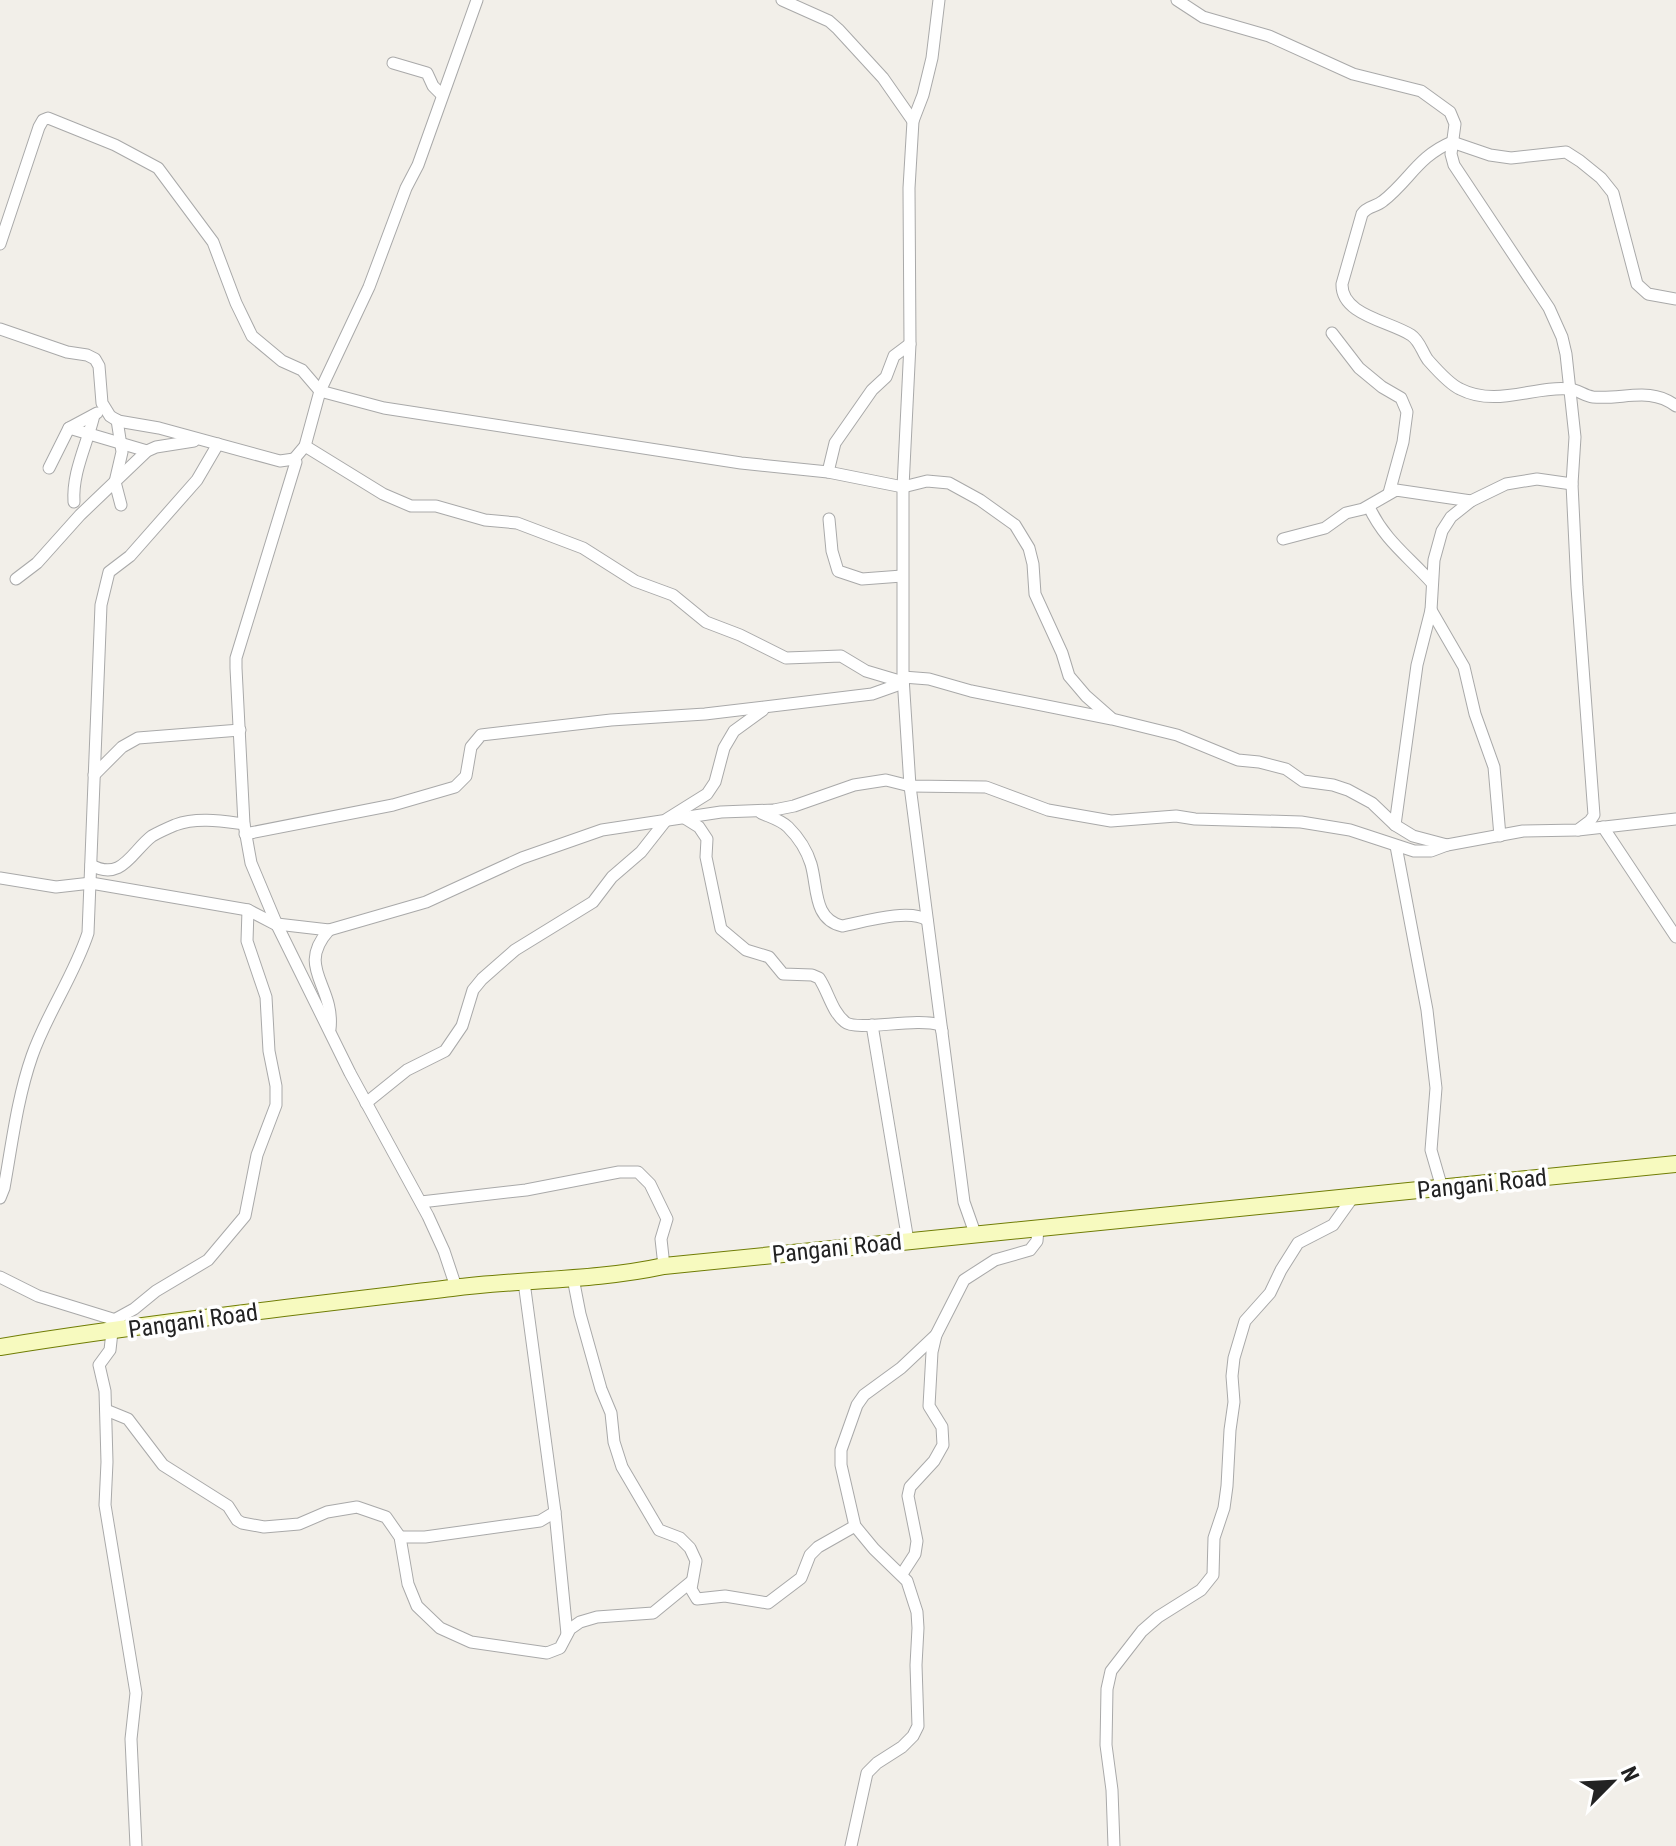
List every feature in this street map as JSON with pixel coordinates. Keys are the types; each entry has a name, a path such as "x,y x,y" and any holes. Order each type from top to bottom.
{"main road":[{"name":"Pangani Road","path":"0,1347 113,1326 147,1326 456,1287 573,1278 664,1266 1676,1164"}],"street":[{"path":"99,412 117,420 159,428 280,461 294,459 305,446 320,391 369,287 477,0"},
{"path":"939,0 932,58 913,121 909,188 910,344 903,487 903,681 910,786 964,1202 976,1236"},
{"path":"1177,0 1203,17 1269,36 1353,74 1421,91 1450,112 1455,124 1452,142 1454,165 1549,308 1562,337 1575,437 1572,484 1577,587 1594,805 1590,821 1578,830"},
{"path":"789,2 829,21 838,29 883,78 913,121"},
{"path":"393,63 427,73 442,95"},
{"path":"0,244 43,120 48,118 115,145 153,165 167,179 213,242 252,336 282,361 302,370 320,391 384,408 741,463 828,472 903,487 927,481 949,483 1015,525 1029,548 1035,594 1069,676 1112,719"},
{"path":"1676,299 1648,294 1637,284 1613,193 1601,178 1580,161 1566,152 1511,158 1490,155 1452,142 1436,149 1384,201 1365,209 1341,295 1346,302 1372,319 1412,336 1427,358 1459,389 1509,397 1570,389 1591,397 1644,394 1656,395 1676,406"},
{"path":"0,329 67,352 87,355 95,359 99,366 99,412 74,478 74,502"},
{"path":"1332,333 1359,368 1401,398 1407,412 1403,442 1389,493"},
{"path":"828,472 835,443 872,390 886,377 894,356 910,344"},
{"path":"49,468 69,428 99,412"},
{"path":"117,420 122,445 115,482 121,505"},
{"path":"69,428 147,451"},
{"path":"16,579 37,563 80,515 147,451 199,440"},
{"path":"0,1198 18,1102 32,1057 88,933 101,605 109,572 130,556 197,480 218,444"},
{"path":"305,446 372,487 411,506 436,506 485,520 517,523 583,548 635,581 673,595 716,628 740,635 786,658 841,656 866,671 903,681"},
{"path":"294,459 296,462 288,491 236,658 244,829 251,863 277,924 366,1103 421,1202 444,1251 456,1287"},
{"path":"1395,825 1417,665 1431,610 1434,560 1442,531 1451,517 1471,501 1506,484 1537,479 1572,484"},
{"path":"1283,539 1325,528 1346,513 1369,507 1389,493 1404,490 1471,501"},
{"path":"1369,507 1378,526 1397,550 1432,583"},
{"path":"829,519 832,551 838,571 862,579 902,576"},
{"path":"1431,610 1464,667 1475,714 1494,767 1500,836"},
{"path":"91,865 104,871 111,870 135,856 152,836 187,821 244,829 393,805 455,787 466,776 471,747 481,735 611,720 705,714 872,694 903,681 929,679 971,691 1177,735 1238,760 1286,769 1303,781 1348,790 1372,803 1395,825 1413,836 1447,845"},
{"path":"366,1103 407,1070 445,1051 462,1026 473,990 482,979 515,950 593,902 612,877 641,852 667,819 713,788 724,748 734,731 767,707"},
{"path":"94,775 122,747 138,738 240,730"},
{"path":"0,878 56,887 91,883 248,910 277,924 329,930 426,902 522,858 602,830 721,812 760,812 794,806 870,781 886,780 910,786 986,787 1048,810 1111,821 1176,816 1301,822 1350,830 1414,851 1431,851 1447,845 1523,831 1578,830 1676,819"},
{"path":"760,812 782,822 802,844 810,863 820,908 825,918 833,924 842,926 908,916 921,916 927,920"},
{"path":"683,817 699,827 707,839 706,857 719,924 724,934 746,950 769,957 783,974 819,978 844,1022 856,1027 895,1022 933,1022 940,1025 942,1031"},
{"path":"1603,827 1676,937"},
{"path":"1396,846 1427,1010 1436,1088 1431,1150 1442,1188"},
{"path":"136,1846 131,1739 136,1693 105,1505 106,1410 99,1365 111,1347 113,1326 156,1291 208,1260 245,1216 257,1155 276,1105 266,997 247,941 248,910"},
{"path":"329,930 315,949 313,961 332,1011 330,1031"},
{"path":"872,1025 908,1241"},
{"path":"421,1202 526,1190 619,1172 638,1172 650,1184 667,1219 661,1239 664,1266"},
{"path":"1114,1846 1112,1790 1106,1745 1107,1689 1111,1671 1142,1631 1201,1590 1213,1575 1214,1538 1224,1508 1227,1486 1234,1402 1234,1358 1245,1321 1270,1293 1298,1243 1333,1225 1353,1197"},
{"path":"902,1574 915,1554 917,1541 908,1496 910,1487 934,1461 943,1445 942,1427 929,1406 936,1335 959,1285 989,1263 1030,1250 1037,1241 1038,1228"},
{"path":"573,1278 601,1389 611,1413 614,1442 622,1467 659,1530 680,1538 690,1548 696,1561 692,1593 697,1599 725,1596 768,1603 801,1578 810,1555 818,1547 855,1526"},
{"path":"2,1279 113,1326"},
{"path":"524,1282 555,1512 567,1634"},
{"path":"851,1846 867,1773 902,1747 918,1726 917,1612 913,1595 902,1574 874,1549 855,1526 841,1465 841,1450 857,1405 875,1385 901,1368 936,1335"},
{"path":"106,1410 128,1419 163,1465 228,1506 242,1523 264,1527 299,1524 327,1512 357,1507 386,1517 400,1537 408,1584 417,1606 453,1636 491,1646 547,1653 560,1648 567,1634 580,1622 597,1617 653,1613 692,1581"},
{"path":"400,1537 425,1537 540,1521 555,1512"}]}
